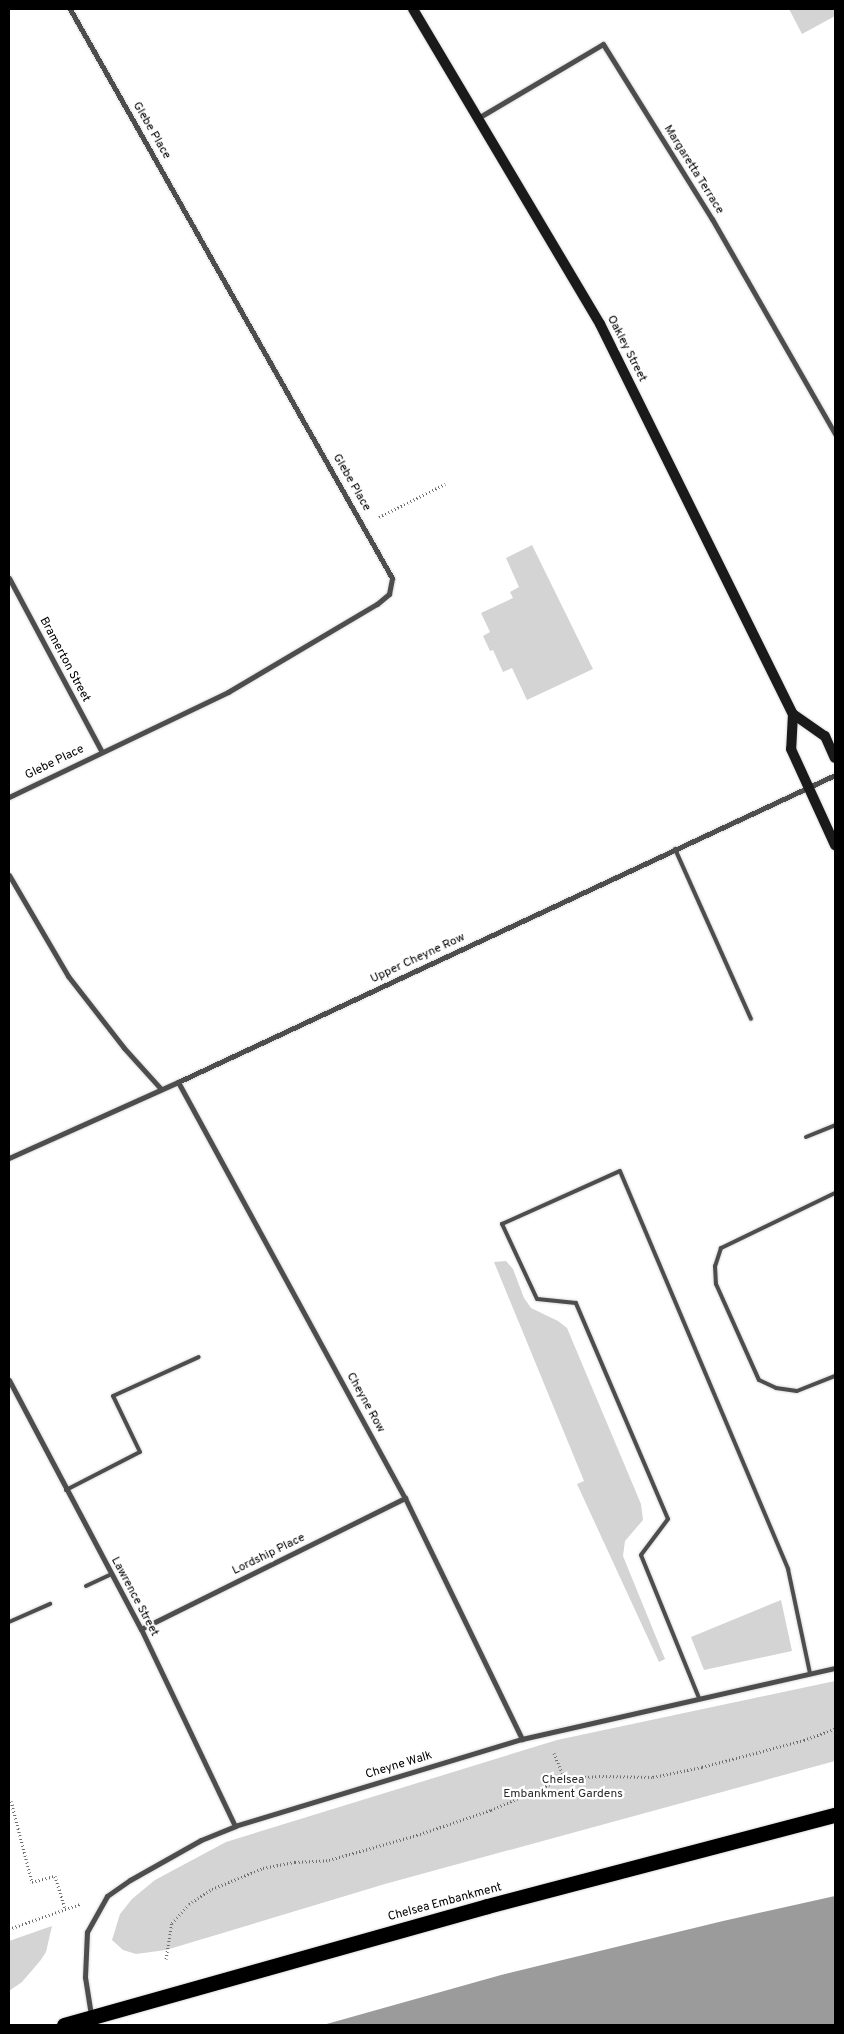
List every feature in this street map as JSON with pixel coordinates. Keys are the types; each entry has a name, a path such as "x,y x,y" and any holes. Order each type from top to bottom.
{"highway":[{"name":"Chelsea Embankment","path":"64,2025 487,1906 835,1815"}],"main road":[{"name":"Oakley Street","path":"413,9 600,324 793,714 825,736 835,758"},
{"name":"Oakley Street","path":"793,714 791,749 835,845"}],"street":[{"name":"Glebe Place","path":"9,797 228,692 377,604 389,594 392,578 70,9"},
{"name":"Margaretta Terrace","path":"478,118 603,44 712,219 835,434"},
{"name":"Bramerton Street","path":"9,578 102,752"},
{"name":"Upper Cheyne Row","path":"9,1158 178,1082 835,775"},
{"path":"9,875 68,976 124,1048 160,1089"},
{"name":"Cheyne Row","path":"178,1082 405,1498 522,1739"},
{"name":"Lawrence Street","path":"9,1380 110,1575 141,1630 235,1826"},
{"name":"Lordship Place","path":"141,1630 405,1498"},
{"name":"Cheyne Walk","path":"91,2016 85,1977 87,1932 107,1896 165,1859 201,1840 235,1826 522,1739 835,1668"}],"lane":[{"path":"675,849 751,1018"},
{"path":"806,1137 835,1125"},
{"path":"699,1698 642,1555 668,1519 576,1303 537,1299 502,1224 620,1171 788,1569 810,1673"},
{"path":"835,1193 721,1248 715,1266 716,1284 759,1380 776,1388 797,1391 835,1376"},
{"path":"66,1490 140,1452 113,1396 200,1357"},
{"path":"86,1586 110,1575"},
{"path":"9,1622 50,1604"}],"path":[{"path":"363,525 445,484"},
{"path":"166,1959 172,1923 190,1904 212,1889 263,1868 295,1862 329,1860 420,1834 491,1810 564,1778 600,1776 653,1777 702,1767 804,1740 835,1729"},
{"path":"545,1734 564,1778"},
{"path":"9,1801 11,1801 32,1882 55,1876 65,1908"},
{"path":"9,1929 65,1908 107,1896"}],"green space":[{"path":"789,9 835,9 835,16 802,34"},
{"path":"532,545 593,669 527,700 512,668 503,672 493,650 490,651 483,636 490,632 481,613 513,598 510,592 519,587 506,558"},
{"path":"506,1261 513,1269 524,1298 531,1308 558,1321 567,1328 641,1504 643,1520 625,1541 623,1556 665,1659 659,1662 577,1484 584,1481 494,1262"},
{"path":"781,1600 792,1651 704,1670 691,1637"},
{"name":"Chelsea Embankment Gardens","path":"835,1681 835,1761 385,1884 166,1950 136,1954 123,1950 112,1940 120,1914 132,1899 155,1880 226,1842 557,1740"},
{"path":"52,1926 46,1952 22,1982 9,1991 9,1941"}],"shaded area":[{"path":"835,1896 835,2025 323,2025 501,1975"}]}
